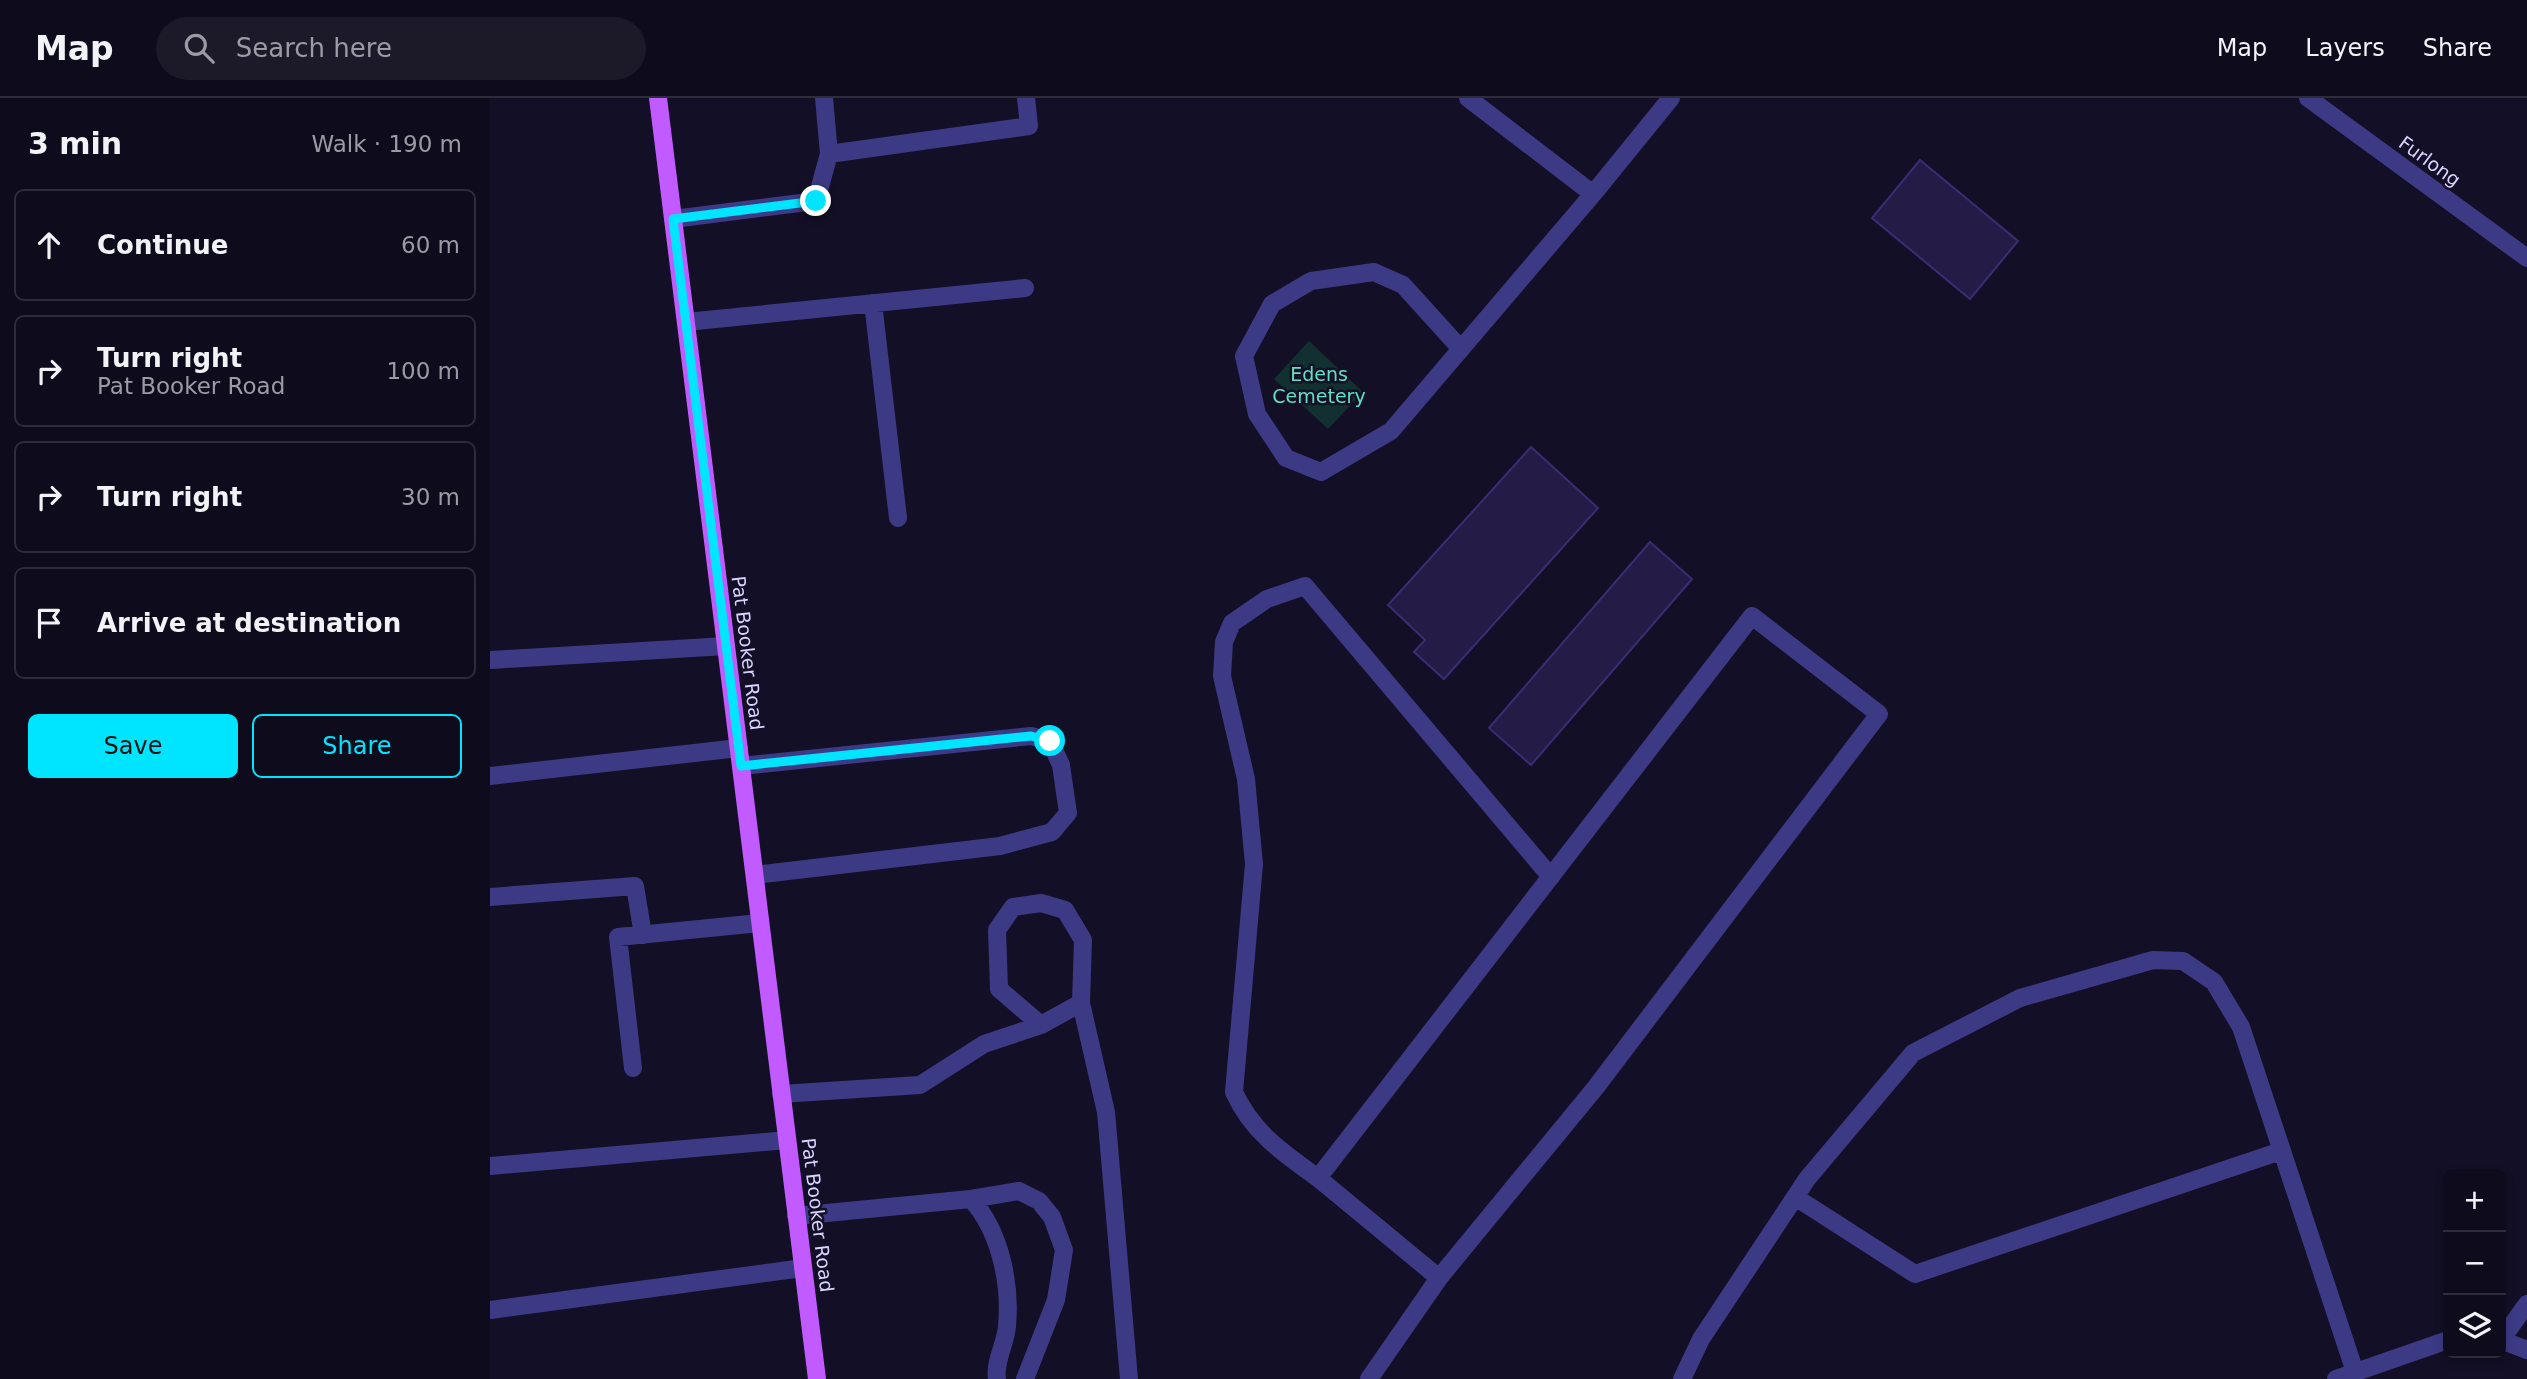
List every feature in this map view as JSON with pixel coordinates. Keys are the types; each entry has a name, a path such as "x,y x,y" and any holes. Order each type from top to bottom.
{"main road":[{"name":"Pat Booker Road","path":"658,98 817,1379"}],"street":[{"path":"673,219 816,201 829,154 824,98"},
{"path":"829,154 1029,126 1026,98"},
{"path":"1468,98 1593,194"},
{"path":"1461,349 1403,285 1374,272 1311,281 1272,304 1244,356 1257,414 1286,458 1321,472 1391,431 1461,349 1593,194 1671,98"},
{"name":"Furlong","path":"2308,98 2527,258"},
{"path":"686,322 1025,288"},
{"path":"873,303 898,518"},
{"path":"1439,1278 1318,1178 1271,1144 1243,1113 1234,1092 1254,864 1247,779 1222,676 1223,642 1232,623 1267,598 1305,586 1551,877"},
{"path":"1318,1178 1752,616 1879,714 1596,1087 1439,1278 1369,1379"},
{"path":"490,660 726,646"},
{"path":"490,776 1031,736 1050,741 1061,765 1068,813 1052,832 1000,846 755,875"},
{"path":"490,897 635,886 643,935"},
{"path":"1041,1025 999,989 997,930 1013,907 1041,903 1065,910 1083,940 1081,1003 1106,1112 1129,1379"},
{"path":"633,1069 618,937 761,923"},
{"path":"1682,1379 1701,1339 1807,1179 1913,1053 2020,998 2153,960 2183,961 2214,982 2241,1027 2355,1372"},
{"path":"781,1094 920,1085 984,1044 1041,1025 1081,1003"},
{"path":"490,1166 787,1140"},
{"path":"1795,1197 1915,1274 2281,1150"},
{"path":"796,1216 971,1199 1018,1191 1039,1201 1052,1217 1064,1250 1056,1300 1025,1379"},
{"path":"971,1199 986,1216 996,1238 1004,1278 1007,1327 997,1379"},
{"path":"490,1310 803,1268"},
{"path":"2506,1333 2527,1304"},
{"path":"2336,1379 2443,1342"},
{"path":"2506,1342 2527,1350"}],"green space":[{"name":"Edens Cemetery","path":"1309,341 1363,392 1328,429 1274,379"}],"building":[{"path":"1920,160 2018,241 1970,299 1872,218"},
{"path":"1531,447 1598,508 1444,679 1414,652 1425,640 1388,605"},
{"path":"1650,542 1692,579 1531,765 1489,728"}],"route":[{"path":"816,201 673,219 741,766 1031,736 1050,741"}]}
